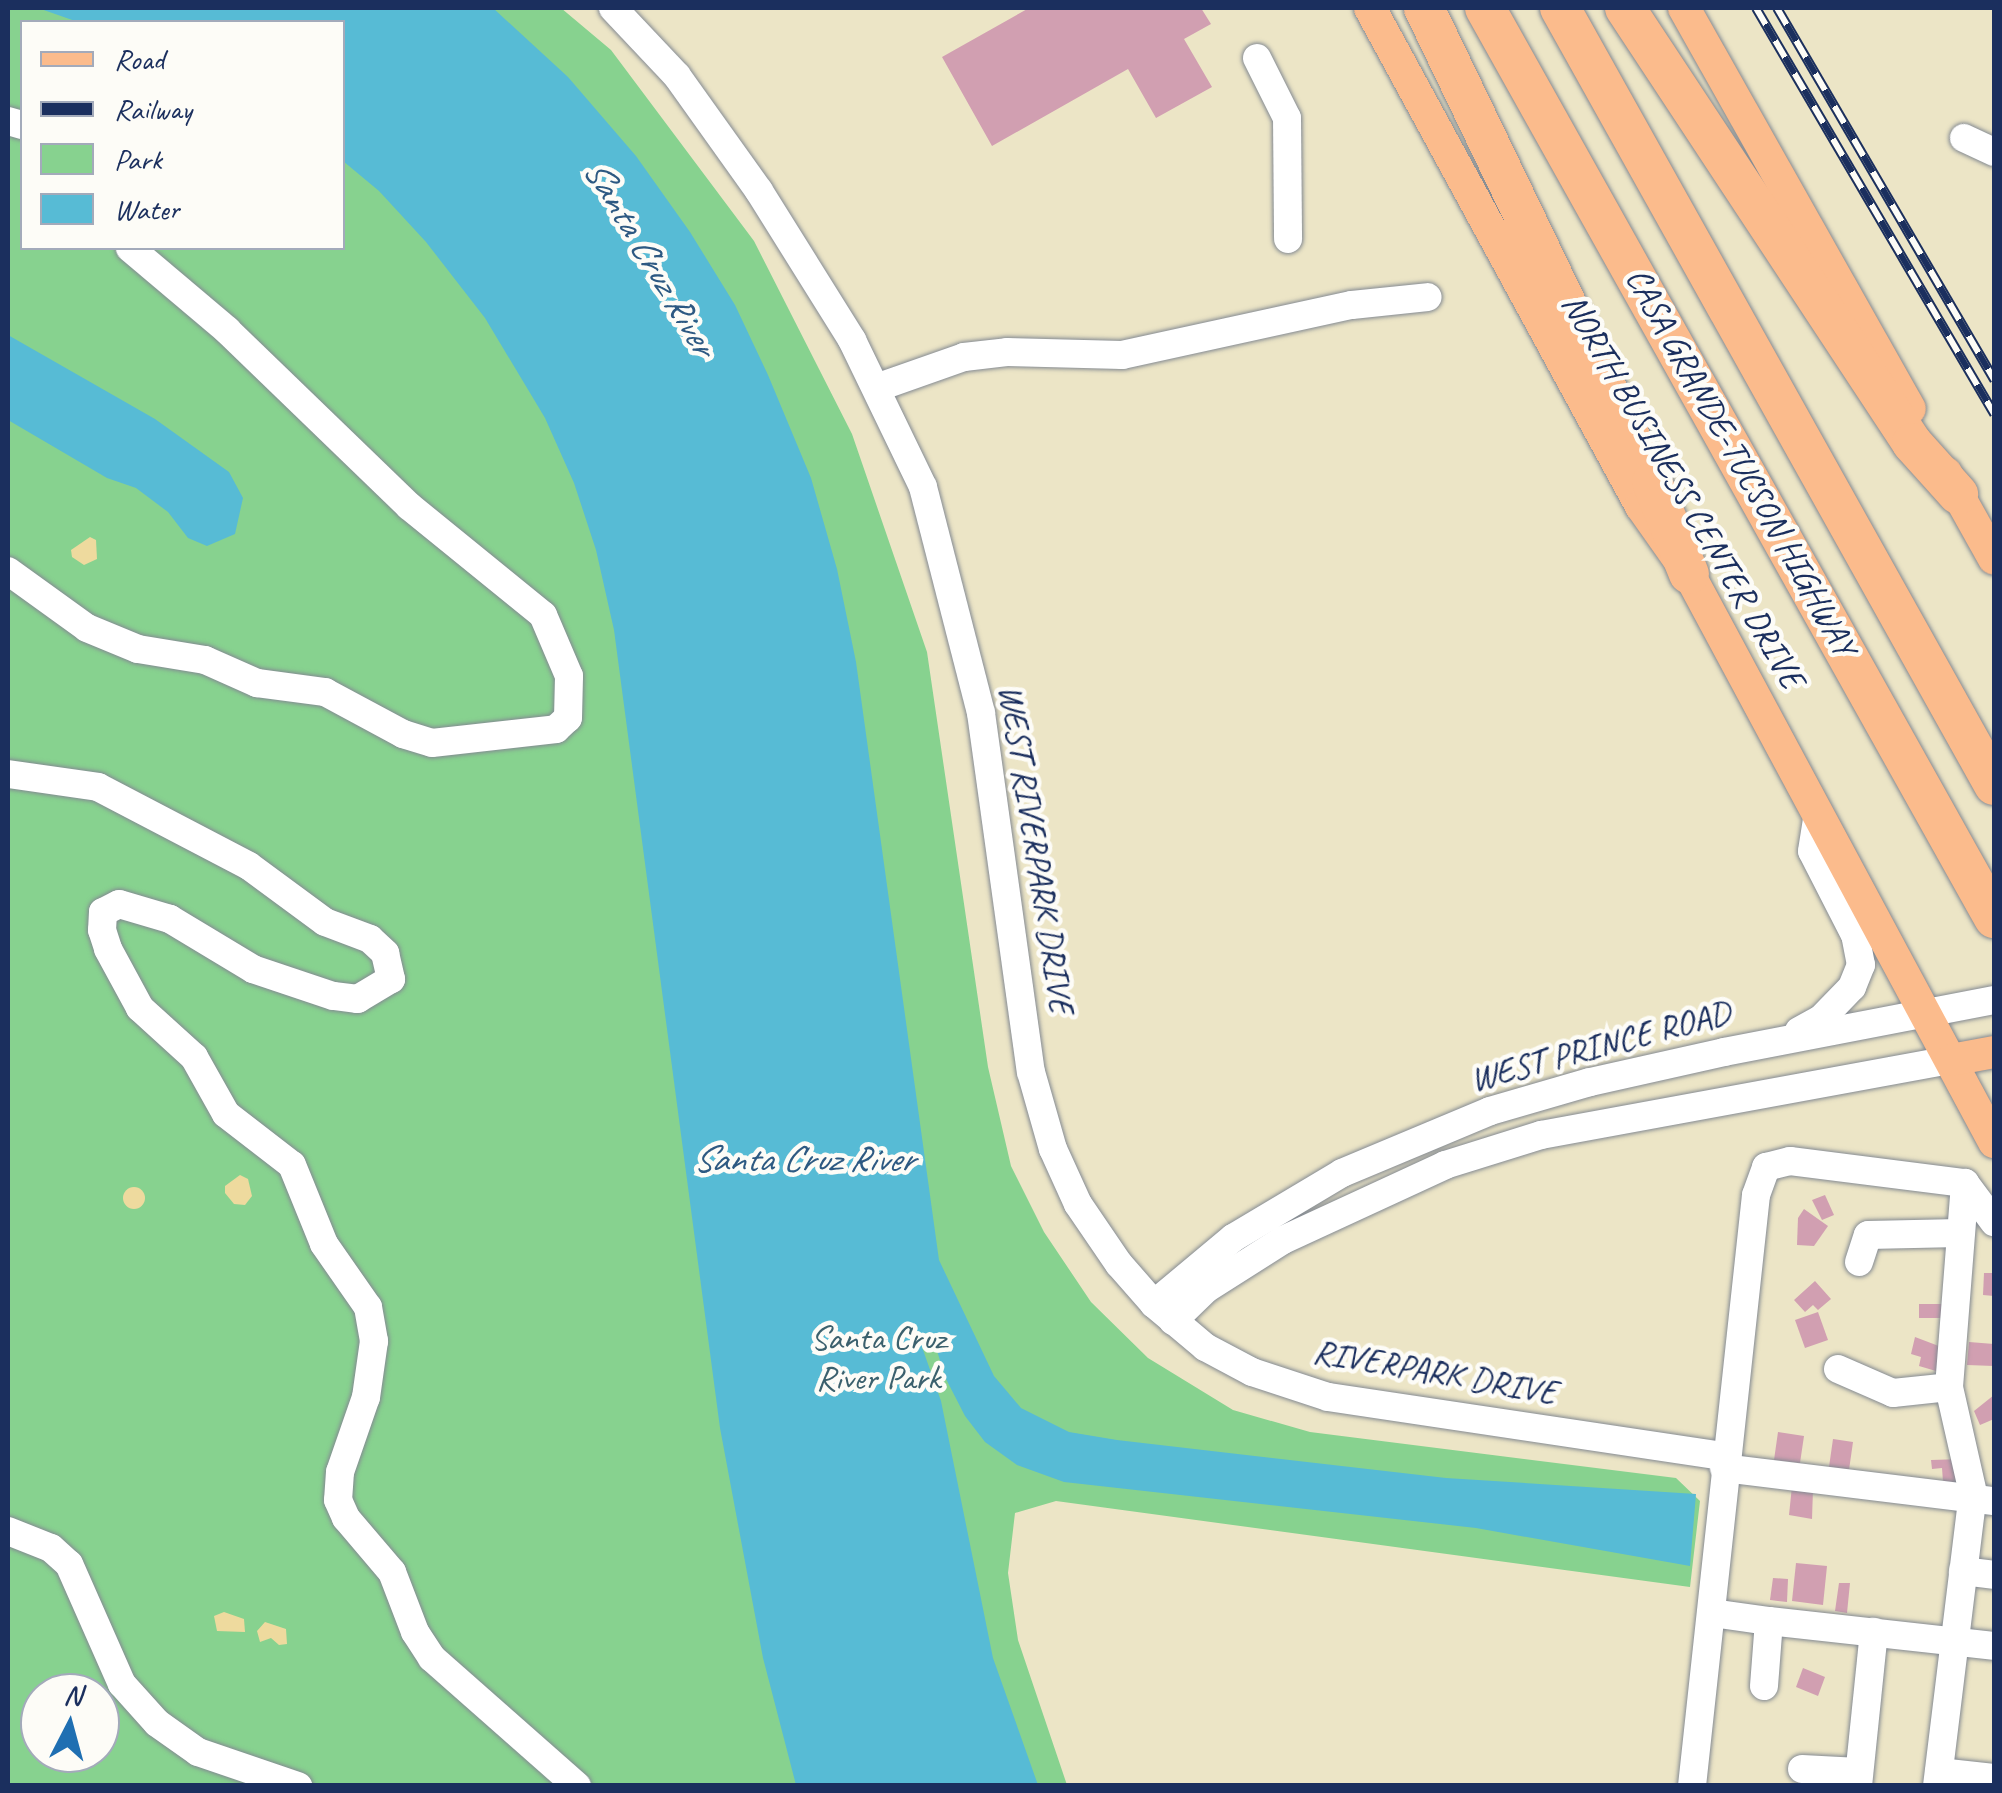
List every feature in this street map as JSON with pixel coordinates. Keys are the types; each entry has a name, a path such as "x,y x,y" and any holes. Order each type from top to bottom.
{"highway":[{"path":"1424,8 1652,482 1689,574"},
{"name":"CASA GRANDE-TUCSON HIGHWAY","path":"1485,8 1994,918"},
{"name":"CASA GRANDE-TUCSON HIGHWAY","path":"1560,8 1994,784"},
{"path":"1625,8 1912,443 1958,494"}],"main road":[{"name":"NORTH BUSINESS CENTER DRIVE","path":"1370,8 1641,506 1689,574 1994,1142"},
{"path":"1684,8 1994,559"},
{"name":"WEST PRINCE ROAD","path":"1952,1060 1994,1052"}],"street":[{"name":"WEST RIVERPARK DRIVE","path":"613,8 677,76 759,191 827,298 923,487 981,713 1031,1072 1053,1148 1098,1237 1164,1312"},
{"path":"1257,58 1287,118 1288,240"},
{"path":"1964,138 1994,152"},
{"path":"8,571 87,628 138,649 205,660 257,683 325,692 403,734 432,743 556,729 568,718 570,676 543,615 409,506 227,330 132,250"},
{"path":"876,388 964,357 1007,352 1122,355 1352,305 1428,297"},
{"path":"8,774 98,787 250,866 325,922 370,938 385,953 391,979 358,999 333,996 252,969 170,919 118,904 103,912 102,930 108,949 140,1008 194,1058 226,1114 292,1165 324,1244 368,1307 374,1341 366,1397 340,1472 338,1500 346,1518 392,1572 416,1632 432,1658 577,1786"},
{"path":"1778,1042 1822,1018 1852,987 1860,965 1856,934 1812,852 1818,812"},
{"name":"WEST PRINCE ROAD","path":"1164,1312 1233,1238 1342,1173 1490,1112 1590,1082 1984,1002"},
{"name":"WEST PRINCE ROAD","path":"1164,1312 1283,1240 1444,1165 1541,1135 1952,1060"},
{"path":"1692,1786 1756,1195 1766,1167 1790,1161 1965,1184 1994,1222"},
{"path":"1965,1184 1949,1387 1983,1499 1963,1571 1938,1779 1994,1778"},
{"path":"1859,1262 1868,1235 1960,1233"},
{"name":"RIVERPARK DRIVE","path":"1164,1312 1205,1347 1252,1372 1328,1397 1725,1462 1983,1499"},
{"path":"1838,1369 1892,1393 1949,1387"},
{"path":"8,1532 51,1548 68,1564 122,1684 157,1722 198,1752 298,1786"},
{"path":"1963,1571 1994,1575"},
{"path":"1712,1614 1994,1646"},
{"path":"1764,1686 1769,1621"},
{"path":"1802,1768 1859,1779 1874,1632"}],"green space":[{"name":"Santa Cruz River Park","path":"8,8 561,8 611,50 754,241 852,434 927,652 988,1067 1011,1166 1044,1232 1091,1302 1148,1358 1233,1410 1310,1432 1676,1478 1700,1501 1690,1587 1056,1501 1015,1513 1008,1573 1018,1640 1067,1785 8,1786"}],"sand":[{"path":"90,537 96,540 97,559 84,565 72,557 71,550"},
{"path":"240,1175 248,1179 252,1196 245,1205 234,1204 225,1193 225,1186"},
{"path":"134,1187 142,1190 142,1206 134,1209 126,1206 123,1198 126,1190"},
{"path":"224,1612 244,1619 245,1632 217,1631 214,1616"},
{"path":"265,1622 286,1629 287,1644 279,1645 271,1638 260,1642 257,1631"}],"water":[{"name":"Santa Cruz River","path":"38,8 493,8 568,77 636,156 690,232 735,305 768,375 811,478 837,569 856,662 939,1260 994,1376 1021,1408 1069,1432 1117,1440 1446,1478 1696,1494 1690,1566 1476,1528 1064,1482 1017,1465 985,1442 965,1416 945,1377 932,1334 926,1333 922,1347 941,1401 993,1658 1038,1785 796,1785 763,1658 720,1428 614,630 596,550 574,483 545,418 485,318 426,242 379,191 345,163 345,20 72,20"},
{"path":"8,335 155,419 229,472 243,498 235,534 207,546 188,538 168,512 136,488 107,478 8,420"}],"building":[{"path":"1029,8 1201,8 1211,24 1184,39 1212,87 1156,118 1128,69 992,146 942,57"},
{"path":"1825,1195 1834,1215 1822,1220 1812,1200"},
{"path":"1804,1209 1828,1226 1814,1246 1797,1245 1798,1218"},
{"path":"1984,1273 1994,1273 1994,1296 1983,1295"},
{"path":"1815,1281 1831,1299 1818,1310 1813,1305 1805,1312 1794,1300"},
{"path":"1919,1304 1948,1304 1941,1318 1919,1318"},
{"path":"1818,1312 1828,1340 1805,1348 1795,1320"},
{"path":"1915,1337 1944,1348 1936,1371 1919,1366 1921,1357 1911,1354"},
{"path":"1969,1342 1994,1344 1994,1366 1967,1365"},
{"path":"1994,1395 1994,1419 1980,1425 1974,1411"},
{"path":"1778,1432 1804,1436 1800,1463 1774,1460"},
{"path":"1833,1439 1853,1442 1849,1470 1829,1467"},
{"path":"1962,1459 1956,1482 1943,1482 1942,1468 1932,1469 1931,1460"},
{"path":"1792,1486 1813,1489 1812,1519 1789,1515"},
{"path":"1796,1563 1827,1566 1823,1605 1792,1601"},
{"path":"1773,1578 1788,1579 1787,1602 1770,1600"},
{"path":"1839,1583 1850,1583 1847,1613 1835,1611"},
{"path":"1803,1668 1825,1677 1818,1696 1796,1687"}],"railway":[{"path":"1756,8 1994,414"},
{"path":"1777,8 1994,380"}]}
